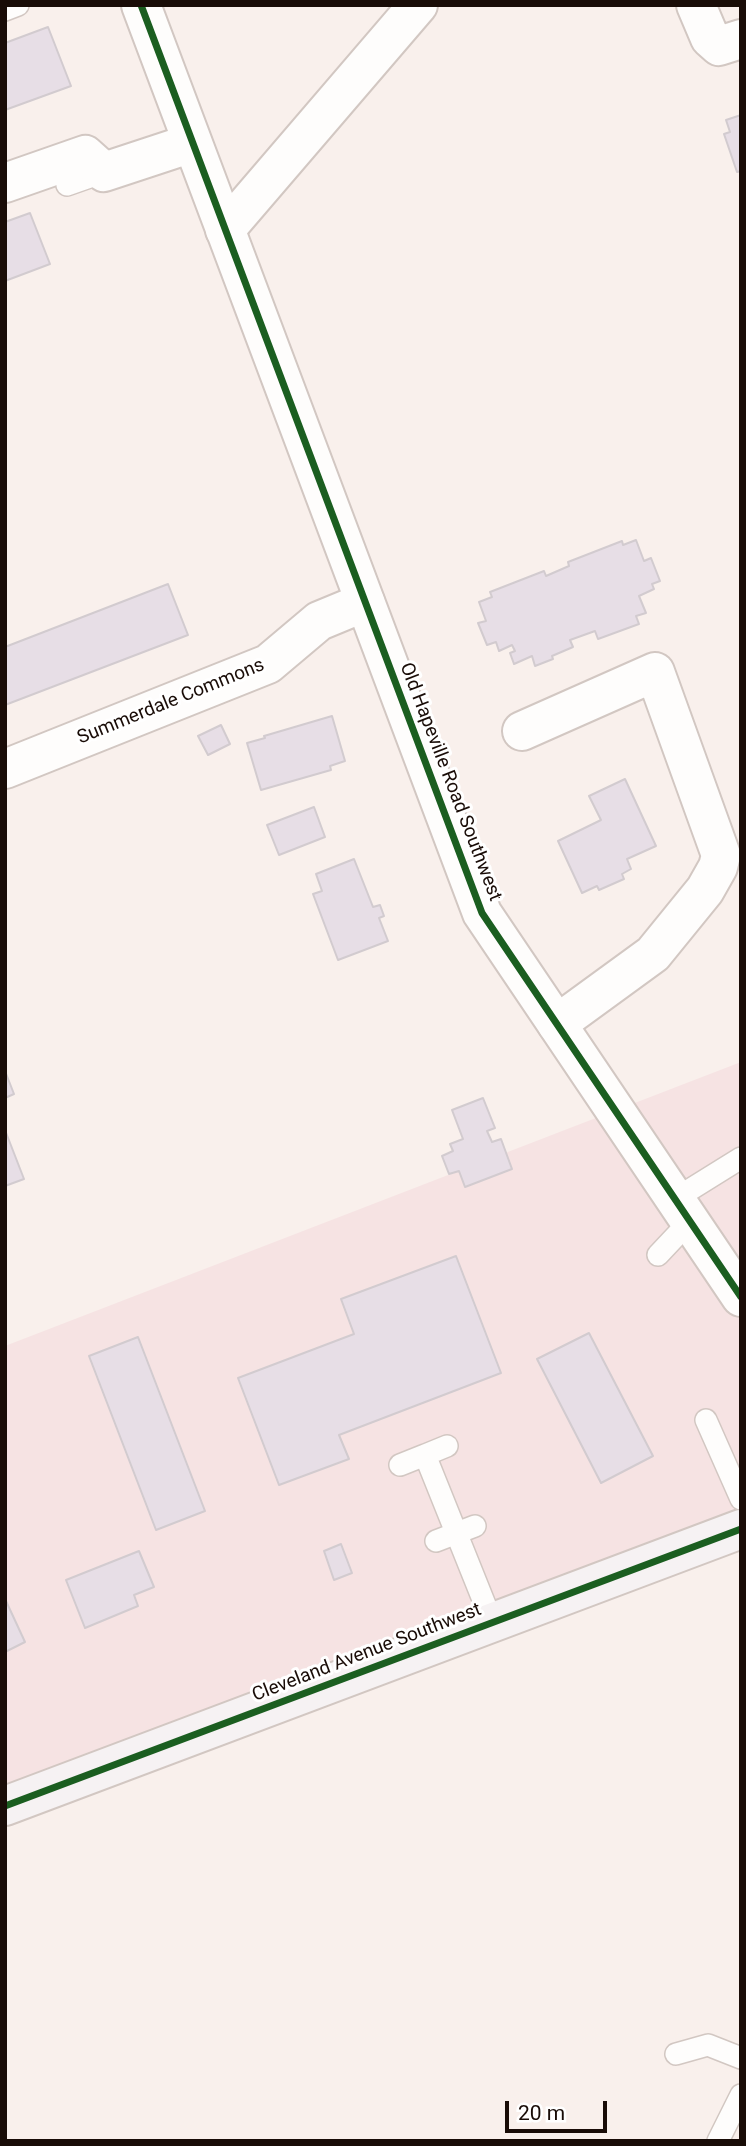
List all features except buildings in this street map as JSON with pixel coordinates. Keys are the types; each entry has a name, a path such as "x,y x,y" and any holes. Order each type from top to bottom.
{"main road":[{"name":"Cleveland Avenue Southwest","path":"5,1806 741,1529"}],"street":[{"name":"Old Hapeville Road Southwest","path":"141,5 482,913 741,1297"},
{"path":"225,230 418,5"},
{"path":"696,5 710,38 719,46 741,39"},
{"path":"36,179 85,155 104,172 192,143"},
{"name":"Summerdale Commons","path":"5,769 268,664 319,621 365,602"},
{"path":"522,731 655,672 721,855"},
{"path":"557,1024 653,954 705,890 719,867 721,855 741,818"}],"lane":[{"path":"5,10 18,5"},
{"path":"658,1255 682,1210 741,1158"},
{"path":"706,1420 741,1499"},
{"path":"400,1465 447,1446"},
{"path":"425,1455 466,1529 492,1622"},
{"path":"436,1541 466,1529"},
{"path":"676,2054 708,2045 741,2058"},
{"path":"718,2141 741,2095"}],"shaded area":[{"path":"741,1062 741,1547 5,1821 5,1346"}],"cycle path":[{"path":"141,5 482,913 741,1297"},
{"path":"5,1806 741,1529"}]}
